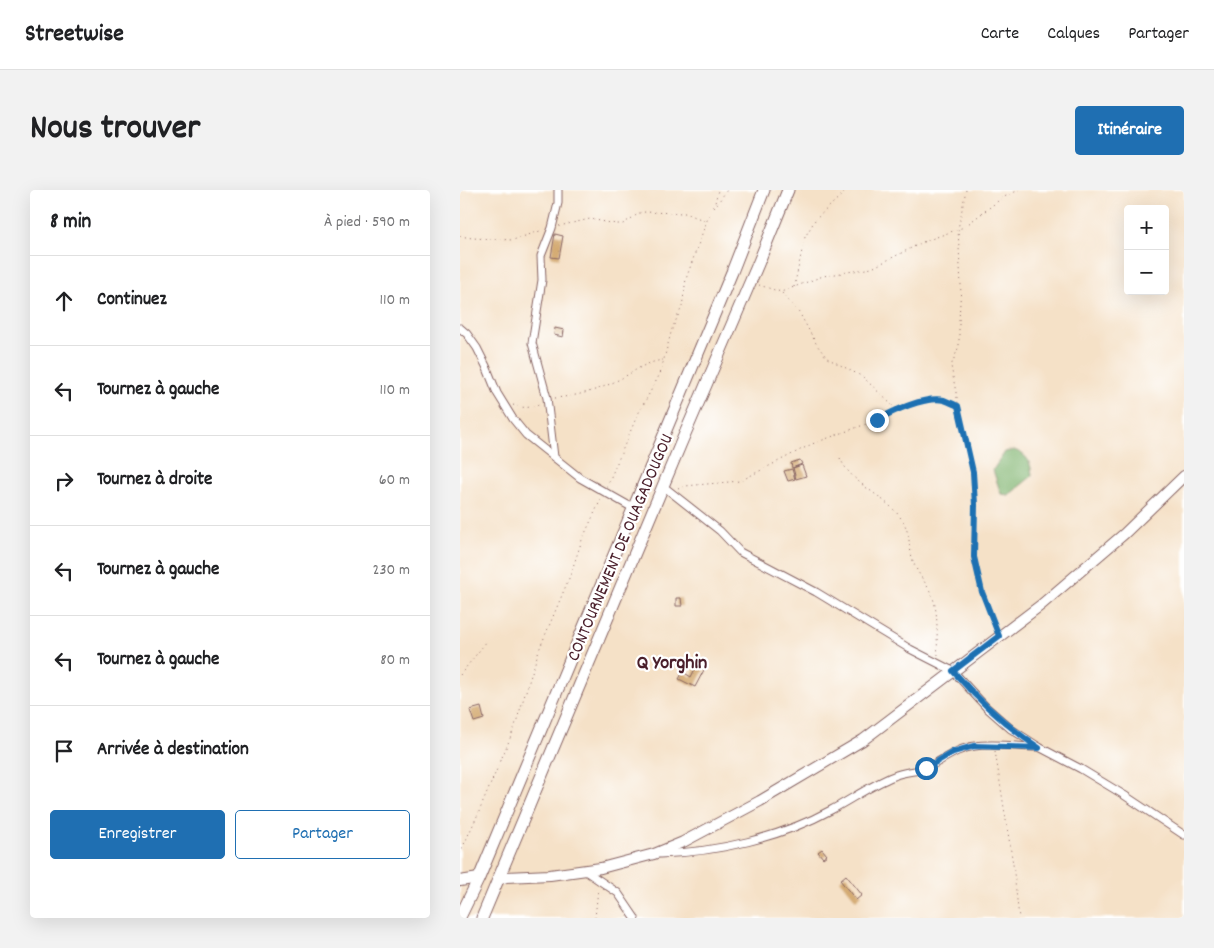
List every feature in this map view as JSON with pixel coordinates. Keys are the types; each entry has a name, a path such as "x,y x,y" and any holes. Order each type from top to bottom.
{"highway":[{"name":"CONTOURNEMENT DE OUAGADOUGOU","path":"460,918 479,878 732,272 764,190"},
{"name":"CONTOURNEMENT DE OUAGADOUGOU","path":"482,918 667,489 788,190"},
{"path":"732,272 750,281"},
{"path":"479,878 498,880"}],"main road":[{"path":"498,880 506,877 550,875 601,868 654,854 683,842 760,801 863,740 1041,605 1124,534 1184,476"},
{"path":"460,882 479,878"}],"street":[{"path":"554,457 547,398 532,343 542,280 541,256 552,228 558,203 558,190"},
{"path":"460,328 477,348 497,393 512,419 526,434 580,478 633,508"},
{"path":"667,489 720,531 740,552 816,592 910,649 953,671 986,707 1011,729 1039,748 1081,769 1124,795 1184,835"},
{"path":"654,854 682,853 738,844 772,834 830,811 862,791 896,775 926,768 953,752 974,746 1039,748"},
{"path":"584,870 618,894 635,918"}],"path":[{"path":"714,208 718,190"},
{"path":"460,853 514,729 539,650 570,576 582,540 637,416 660,374 672,329 682,307 686,279 706,222 727,190"},
{"path":"794,288 806,237 815,220 846,190"},
{"path":"966,190 958,229 961,285 959,346 951,366 973,472 975,505 974,557 982,592 999,636"},
{"path":"1009,194 1010,190"},
{"path":"750,281 781,292 823,276 872,268 923,242 958,229 975,220 1009,194 1020,190"},
{"path":"460,236 513,240 531,233 590,219 624,224 642,212 684,213 706,222"},
{"path":"781,292 800,314 816,344 827,358 863,377 897,410"},
{"path":"502,401 522,408 536,406 547,398 582,394 599,389 617,381 648,362 664,360"},
{"path":"667,489 740,481 812,444 877,420 911,404 942,400 958,406"},
{"path":"840,458 843,466 854,478 886,503 900,517 908,532 914,564 933,597 938,654 941,666"},
{"path":"460,674 488,641"},
{"path":"994,746 1013,864 1019,918"},
{"path":"595,918 599,880"}],"green space":[{"path":"1014,450 1026,457 1031,467 1032,476 1009,495 1001,494 993,470 1005,452"}],"building":[{"path":"555,234 563,236 559,258 551,257"},
{"path":"555,328 564,330 563,337 554,335"},
{"path":"800,460 802,464 792,468 791,463"},
{"path":"802,465 806,476 796,479 793,468"},
{"path":"792,469 795,479 788,481 784,471"},
{"path":"676,598 681,598 682,606 676,606"},
{"path":"690,660 705,668 695,687 679,679 683,672 691,677 695,669 687,665"},
{"path":"481,707 484,719 474,722 470,710"},
{"path":"822,849 827,855 823,858 818,852"},
{"path":"846,875 862,895 856,900 840,880"}],"district":[{"name":"Q Yorghin","path":"672,661"}],"route":[{"path":"877,420 911,404 942,400 958,406 973,472 975,505 974,557 982,592 999,636 953,671 970,692 986,707 1011,729 1039,748 974,746 953,752 926,768"}]}
